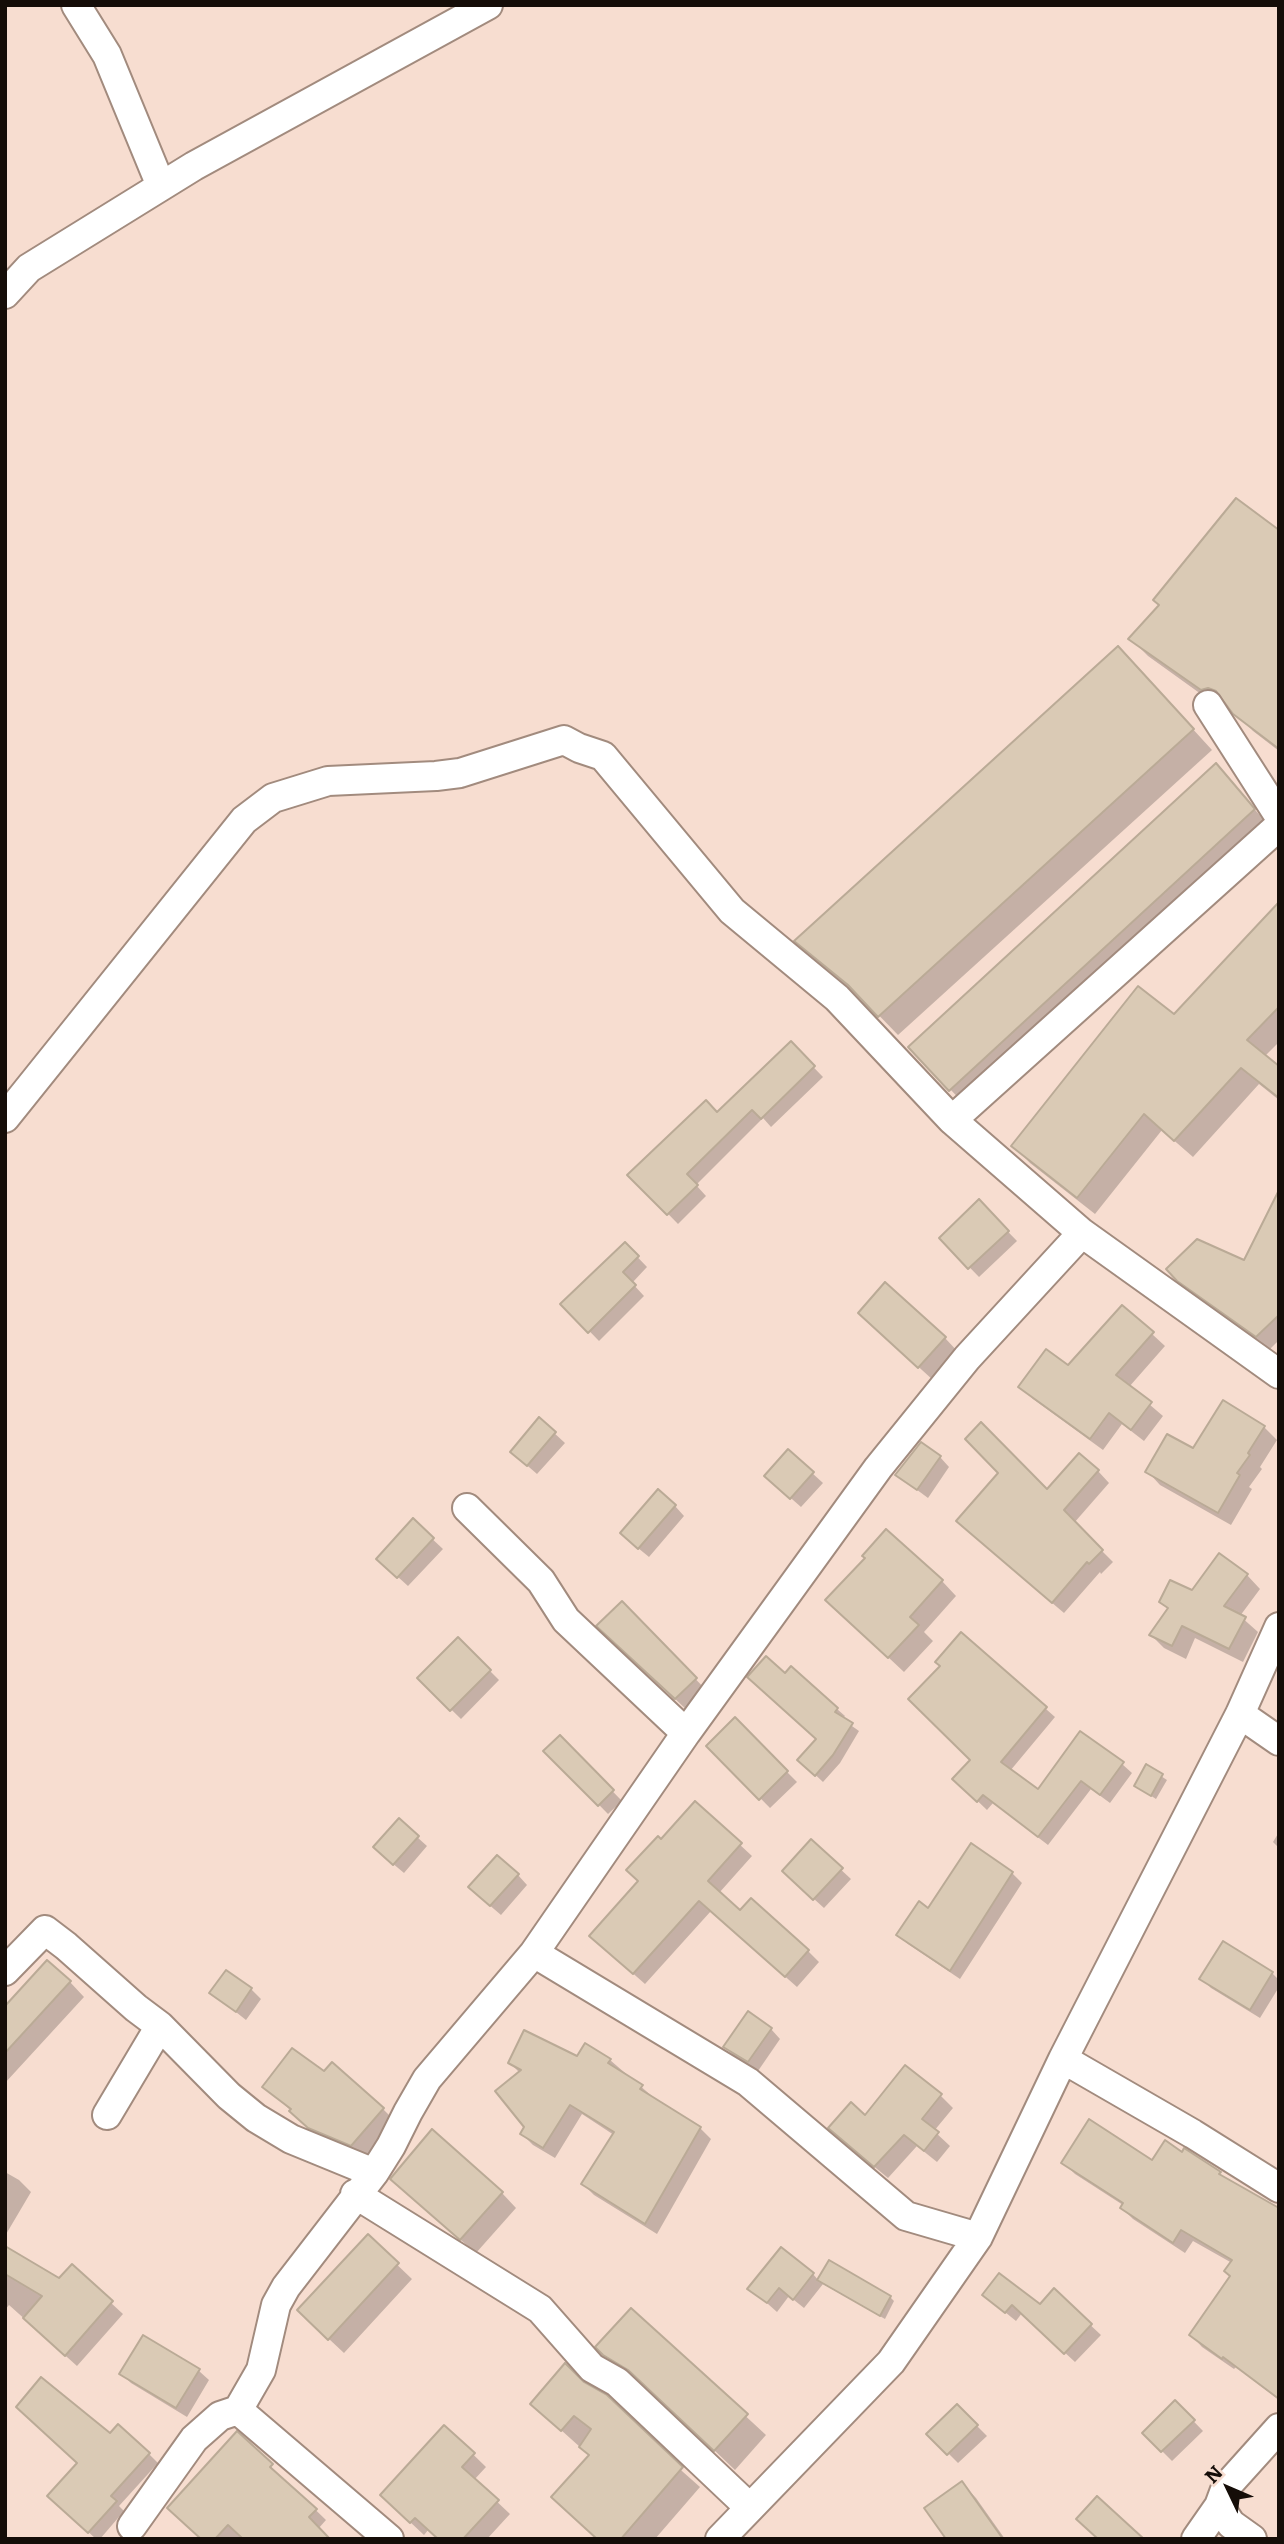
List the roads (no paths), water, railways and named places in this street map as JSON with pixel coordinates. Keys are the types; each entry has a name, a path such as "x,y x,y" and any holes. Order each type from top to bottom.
{"street":[{"path":"76,5 107,55 160,186"},
{"path":"5,294 29,268 160,186 488,5"},
{"path":"1208,705 1279,816"},
{"path":"5,1118 244,820 273,798 328,780 460,773 564,740 603,756 732,911 836,998 952,1120 1082,1233 1279,1374"},
{"path":"952,1120 1279,826"},
{"path":"132,2525 194,2439 220,2416 238,2410 261,2370 276,2305 286,2287 355,2194 374,2173 428,2079 534,1953 687,1733 878,1468 967,1358 1082,1233"},
{"path":"467,1508 541,1581 566,1620 687,1733"},
{"path":"720,2539 891,2362 978,2237 1063,2059 1240,1714 1279,1627"},
{"path":"1240,1714 1279,1741"},
{"path":"5,1971 45,1930 160,2026 229,2096 256,2118 291,2139 374,2173"},
{"path":"534,1953 748,2082 906,2216 978,2237"},
{"path":"107,2115 160,2026"},
{"path":"1063,2059 1193,2134 1279,2188"},
{"path":"355,2194 540,2309 592,2368 617,2382 749,2507"},
{"path":"238,2410 389,2539"},
{"path":"1196,2539 1219,2506 1226,2487 1279,2428"},
{"path":"1219,2506 1231,2524 1252,2539"}]}
